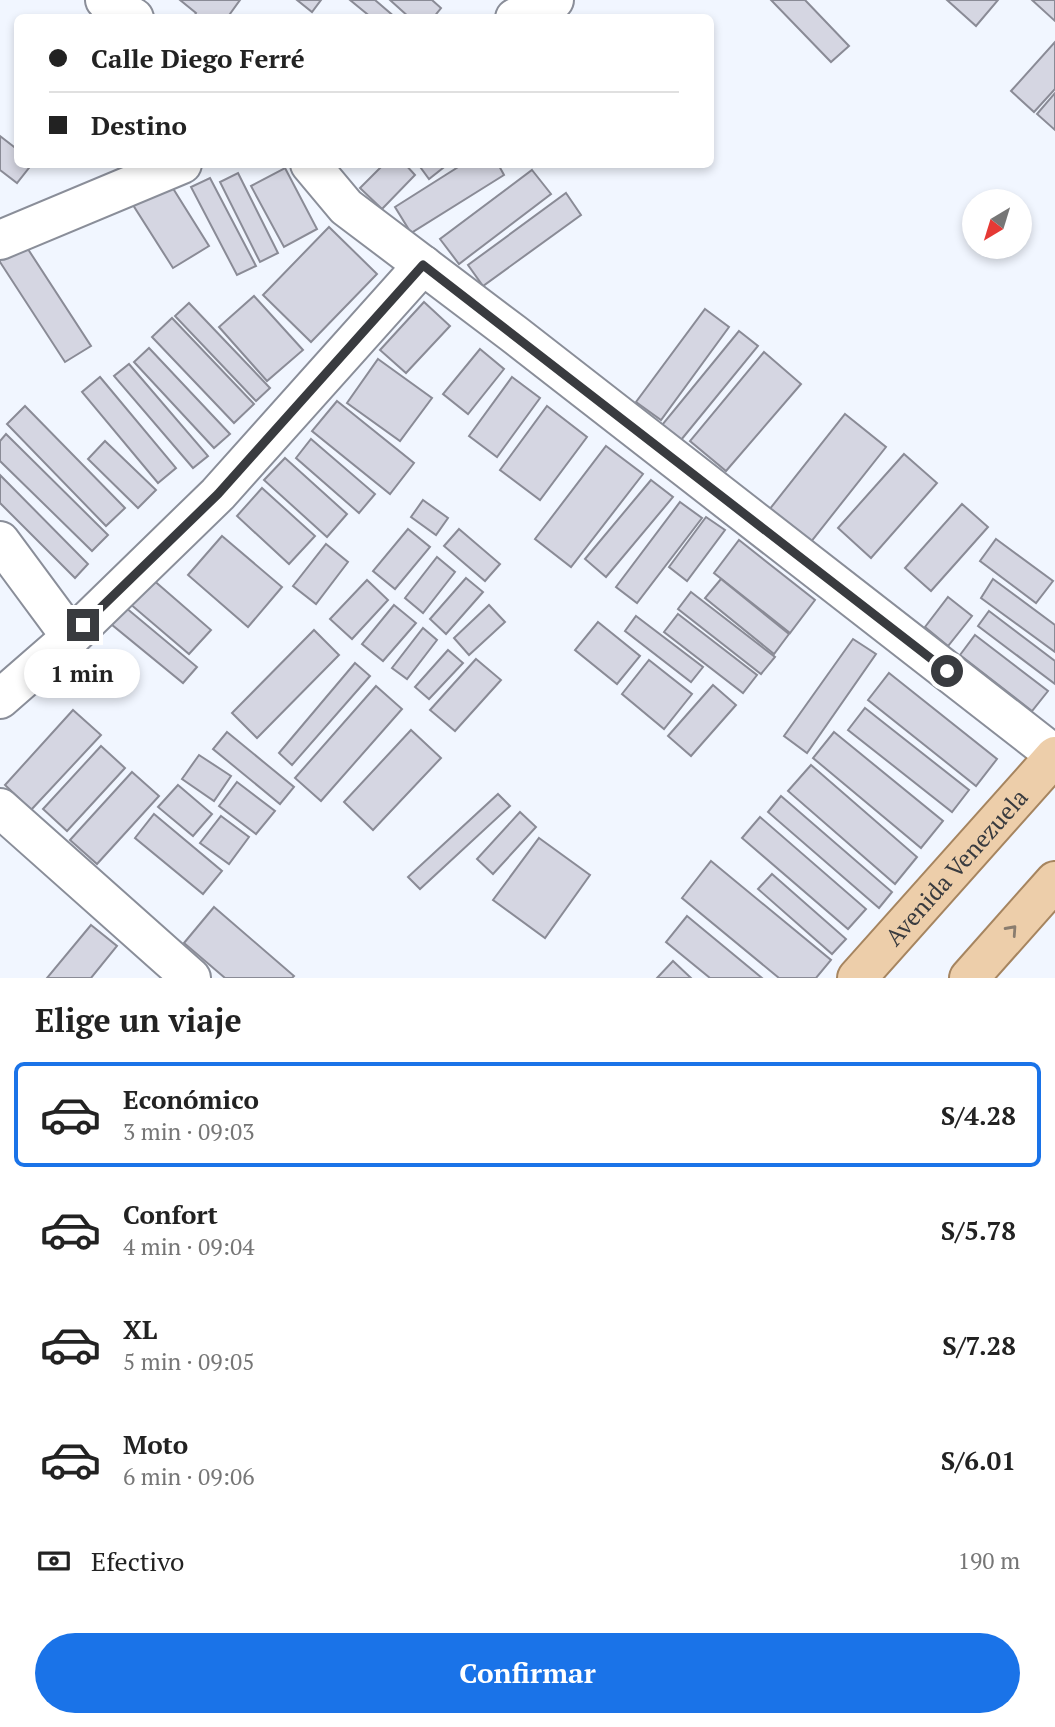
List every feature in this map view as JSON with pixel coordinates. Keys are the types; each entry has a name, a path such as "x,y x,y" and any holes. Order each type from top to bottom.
{"main road":[{"name":"Avenida Venezuela","path":"857,978 1055,756"},
{"path":"969,978 1055,881"}],"street":[{"path":"105,0 128,14"},
{"path":"524,14 554,0"},
{"path":"0,240 171,168"},
{"path":"313,168 346,207 1055,756"},
{"path":"0,699 71,637 218,494 423,265"},
{"path":"0,541 71,637"},
{"path":"0,808 191,978"}],"building":[{"path":"180,0 240,0 230,14 196,13"},
{"path":"297,0 321,0 312,12"},
{"path":"350,0 375,0 391,14 367,14"},
{"path":"390,0 432,0 441,8 436,14 406,14"},
{"path":"771,0 805,0 849,46 831,62"},
{"path":"947,0 998,0 976,26"},
{"path":"1032,0 1055,0 1055,21"},
{"path":"1055,42 1055,89 1034,112 1011,91"},
{"path":"1055,93 1055,130 1037,114"},
{"path":"0,136 14,147 14,168 29,168 17,183 0,170"},
{"path":"285,168 317,229 284,247 251,186"},
{"path":"380,168 409,168 415,175 382,209 360,188"},
{"path":"421,168 443,168 429,179"},
{"path":"457,168 500,168 504,175 411,233 395,207"},
{"path":"532,170 551,194 459,264 440,239"},
{"path":"238,173 278,253 260,262 220,182"},
{"path":"210,178 256,266 237,275 191,187"},
{"path":"169,182 209,246 173,268 133,205"},
{"path":"566,193 581,215 483,286 468,265"},
{"path":"329,227 377,274 311,342 263,295"},
{"path":"24,243 91,346 65,362 0,262 0,258"},
{"path":"254,296 303,350 267,381 219,327"},
{"path":"424,302 450,326 406,373 380,350"},
{"path":"189,303 270,388 256,401 175,316"},
{"path":"705,309 729,327 661,420 636,402"},
{"path":"172,318 254,404 234,423 152,337"},
{"path":"739,331 758,346 681,440 662,425"},
{"path":"149,348 230,434 214,448 134,362"},
{"path":"480,349 504,369 468,414 443,394"},
{"path":"764,352 801,384 726,471 690,441"},
{"path":"378,359 432,398 400,441 347,403"},
{"path":"129,364 208,456 193,468 114,376"},
{"path":"100,377 176,468 158,483 82,392"},
{"path":"512,377 540,398 497,457 469,436"},
{"path":"337,401 414,463 390,494 312,431"},
{"path":"25,406 125,508 106,526 7,424"},
{"path":"547,406 587,437 540,500 500,470"},
{"path":"845,414 886,447 810,543 769,510"},
{"path":"6,434 108,535 92,551 0,461 0,441"},
{"path":"311,439 375,494 359,513 296,458"},
{"path":"105,441 156,490 138,508 88,459"},
{"path":"606,446 643,474 571,567 535,539"},
{"path":"904,454 937,483 871,558 838,528"},
{"path":"285,458 347,514 327,537 264,480"},
{"path":"0,475 88,564 75,578 0,503"},
{"path":"651,480 673,497 606,577 585,559"},
{"path":"262,488 315,536 289,564 237,516"},
{"path":"423,500 448,518 436,535 411,517"},
{"path":"680,502 702,518 637,603 616,587"},
{"path":"962,504 988,527 931,591 905,568"},
{"path":"706,517 725,530 687,581 669,567"},
{"path":"408,529 430,547 395,589 373,571"},
{"path":"459,529 500,564 485,581 444,546"},
{"path":"222,536 282,587 248,627 188,575"},
{"path":"996,539 1053,581 1036,603 980,561"},
{"path":"739,540 815,600 790,633 714,573"},
{"path":"326,544 348,562 316,604 293,586"},
{"path":"437,557 455,572 423,613 405,598"},
{"path":"151,578 211,630 189,654 129,603"},
{"path":"466,578 483,592 446,634 430,619"},
{"path":"721,579 789,634 774,654 705,598"},
{"path":"993,579 1055,625 1055,652 981,598"},
{"path":"367,580 388,600 352,639 330,619"},
{"path":"691,592 775,657 761,674 678,609"},
{"path":"948,597 972,616 948,646 925,627"},
{"path":"394,605 416,623 383,661 362,644"},
{"path":"489,605 505,622 469,655 454,638"},
{"path":"125,607 197,667 183,683 111,624"},
{"path":"989,611 1055,661 1055,684 978,626"},
{"path":"678,614 757,675 743,693 664,632"},
{"path":"636,616 703,667 691,682 625,631"},
{"path":"598,622 640,656 617,684 575,650"},
{"path":"423,628 437,640 407,679 392,668"},
{"path":"314,630 339,655 257,738 232,713"},
{"path":"975,635 1048,691 1032,711 960,655"},
{"path":"853,639 876,654 807,753 784,736"},
{"path":"448,650 463,663 429,699 415,687"},
{"path":"476,659 501,680 455,731 430,710"},
{"path":"649,660 692,694 664,729 622,694"},
{"path":"355,663 370,676 292,765 279,753"},
{"path":"889,673 997,759 976,786 868,700"},
{"path":"713,685 736,705 691,756 668,736"},
{"path":"376,686 402,709 321,801 295,778"},
{"path":"865,708 969,790 952,812 848,730"},
{"path":"73,710 101,735 31,810 5,785"},
{"path":"411,730 441,758 373,830 344,802"},
{"path":"227,732 294,787 280,804 213,749"},
{"path":"834,732 943,821 921,848 813,758"},
{"path":"101,746 125,768 67,831 43,809"},
{"path":"199,755 231,776 214,801 182,779"},
{"path":"811,765 917,857 895,884 788,791"},
{"path":"132,772 159,796 97,864 70,840"},
{"path":"237,782 275,811 256,834 219,806"},
{"path":"178,785 212,814 193,836 158,807"},
{"path":"498,794 510,806 420,889 408,877"},
{"path":"781,796 892,892 879,908 768,812"},
{"path":"520,812 536,827 493,874 477,859"},
{"path":"154,814 222,871 203,894 135,838"},
{"path":"221,816 249,837 229,864 200,843"},
{"path":"760,817 866,909 848,929 742,838"},
{"path":"539,838 590,875 545,938 493,900"},
{"path":"711,861 831,960 816,978 779,978 682,898"},
{"path":"772,874 846,939 832,954 758,889"},
{"path":"214,907 294,976 225,978 184,943"},
{"path":"687,916 762,978 710,978 666,942"},
{"path":"91,925 117,946 91,978 47,978"},
{"path":"673,961 691,978 657,978"}],"route":[{"path":"83,625 218,494 423,265 947,671"}]}
